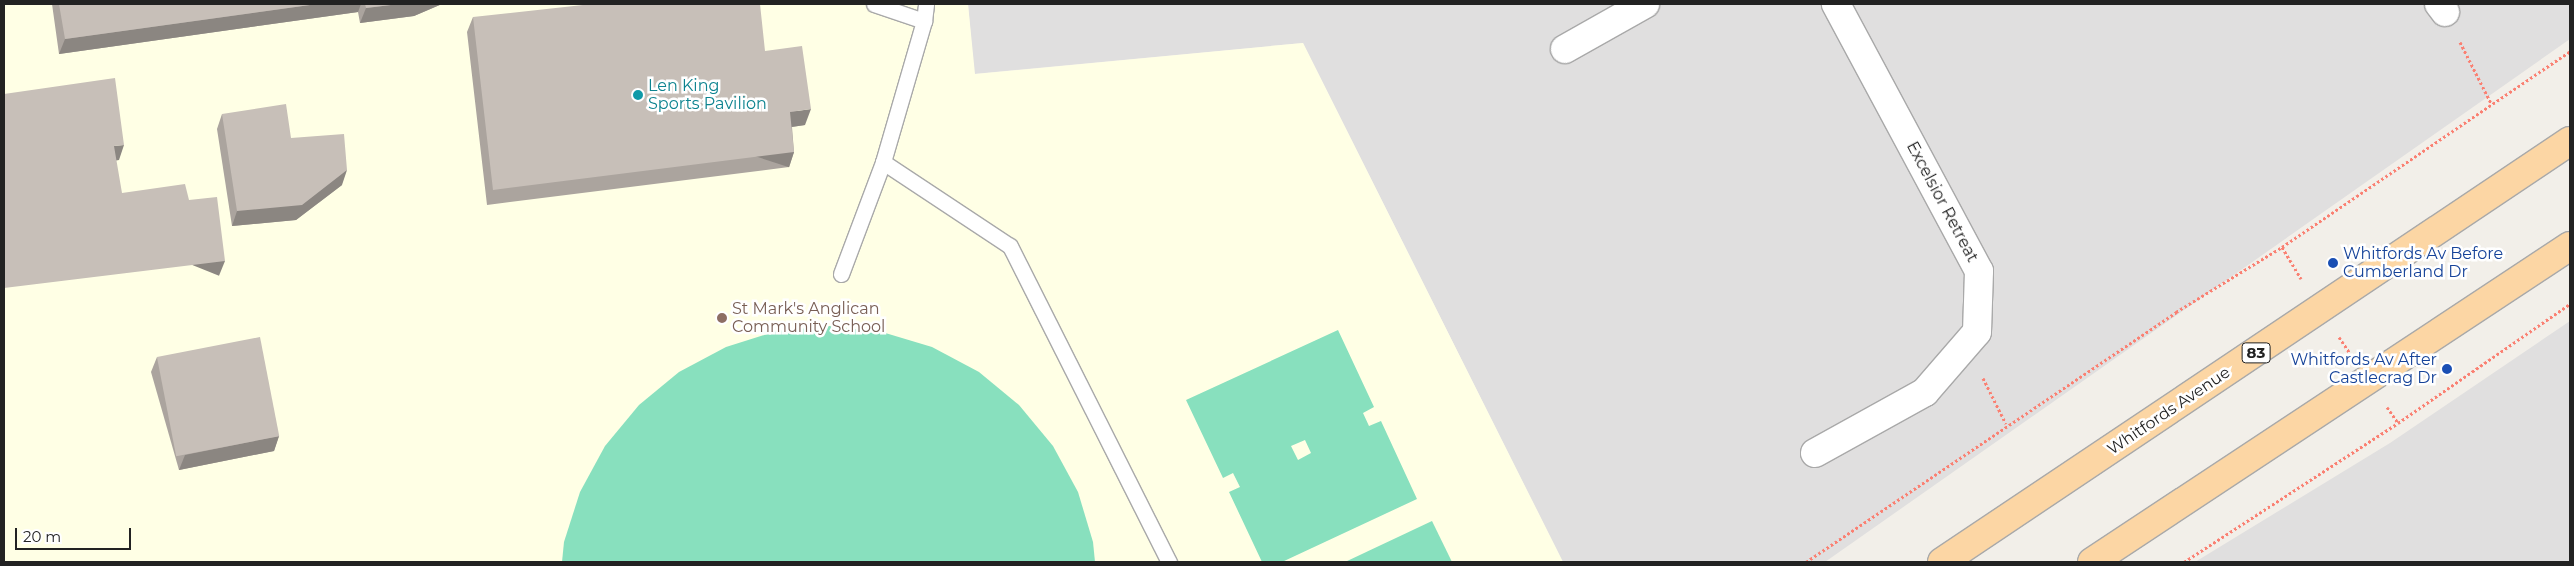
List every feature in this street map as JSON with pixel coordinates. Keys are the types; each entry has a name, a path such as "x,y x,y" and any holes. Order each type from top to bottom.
{"main road":[{"name":"Whitfords Avenue","path":"1942,562 2570,141"},
{"path":"2092,562 2570,246"}],"street":[{"path":"1565,49 1645,4"},
{"name":"Excelsior Retreat","path":"1815,453 1925,392 1977,332 1979,271 1836,4"}],"lane":[{"path":"874,4 924,21"},
{"path":"841,274 883,162 924,21 926,4"},
{"path":"883,162 1010,246 1169,562"}],"path":[{"path":"2442,8 2491,104"},
{"path":"1806,562 2006,424 2176,312 2282,248 2570,50"},
{"path":"2184,562 2398,423 2570,304"},
{"path":"1966,345 2006,424"}],"shaded area":[{"name":"St Mark's Anglican Community School","path":"4,4 968,4 975,74 1303,43 1563,562 4,562"},
{"path":"968,4 2570,4 2570,39 1825,562 1563,562 1303,43 974,74"},
{"path":"2570,321 2570,562 2195,562 2390,443"}],"green space":[{"path":"829,326 882,332 932,347 979,372 1019,405 1053,446 1078,492 1093,542 1095,562 562,562 564,542 580,492 605,446 639,405 679,372 726,347 777,331"},
{"path":"1338,330 1374,407 1363,413 1369,426 1381,421 1417,499 1282,562 1262,562 1229,492 1240,487 1233,473 1223,478 1186,400","holes":["1305,440 1311,453 1298,460 1291,446"]},
{"path":"1432,521 1452,562 1345,562"}],"building":[{"path":"59,4 317,4 65,39"},
{"path":"365,4 399,4 366,8"},
{"name":"Len King Sports Pavilion","path":"592,4 760,4 765,51 802,46 811,109 790,112 794,152 493,190 473,17"},
{"path":"115,78 124,145 114,146 122,193 185,184 189,200 217,197 225,261 4,288 4,94"},
{"path":"286,104 291,138 344,134 347,170 302,205 237,211 222,114"},
{"path":"260,337 279,436 176,456 157,357"}],"place":[{"name":"Len King Sports Pavilion","path":"638,95"},
{"name":"Whitfords Av Before Cumberland Dr","path":"2333,263"},
{"name":"St Mark's Anglican Community School","path":"722,318"},
{"name":"Whitfords Av After Castlecrag Dr","path":"2447,369"}]}
